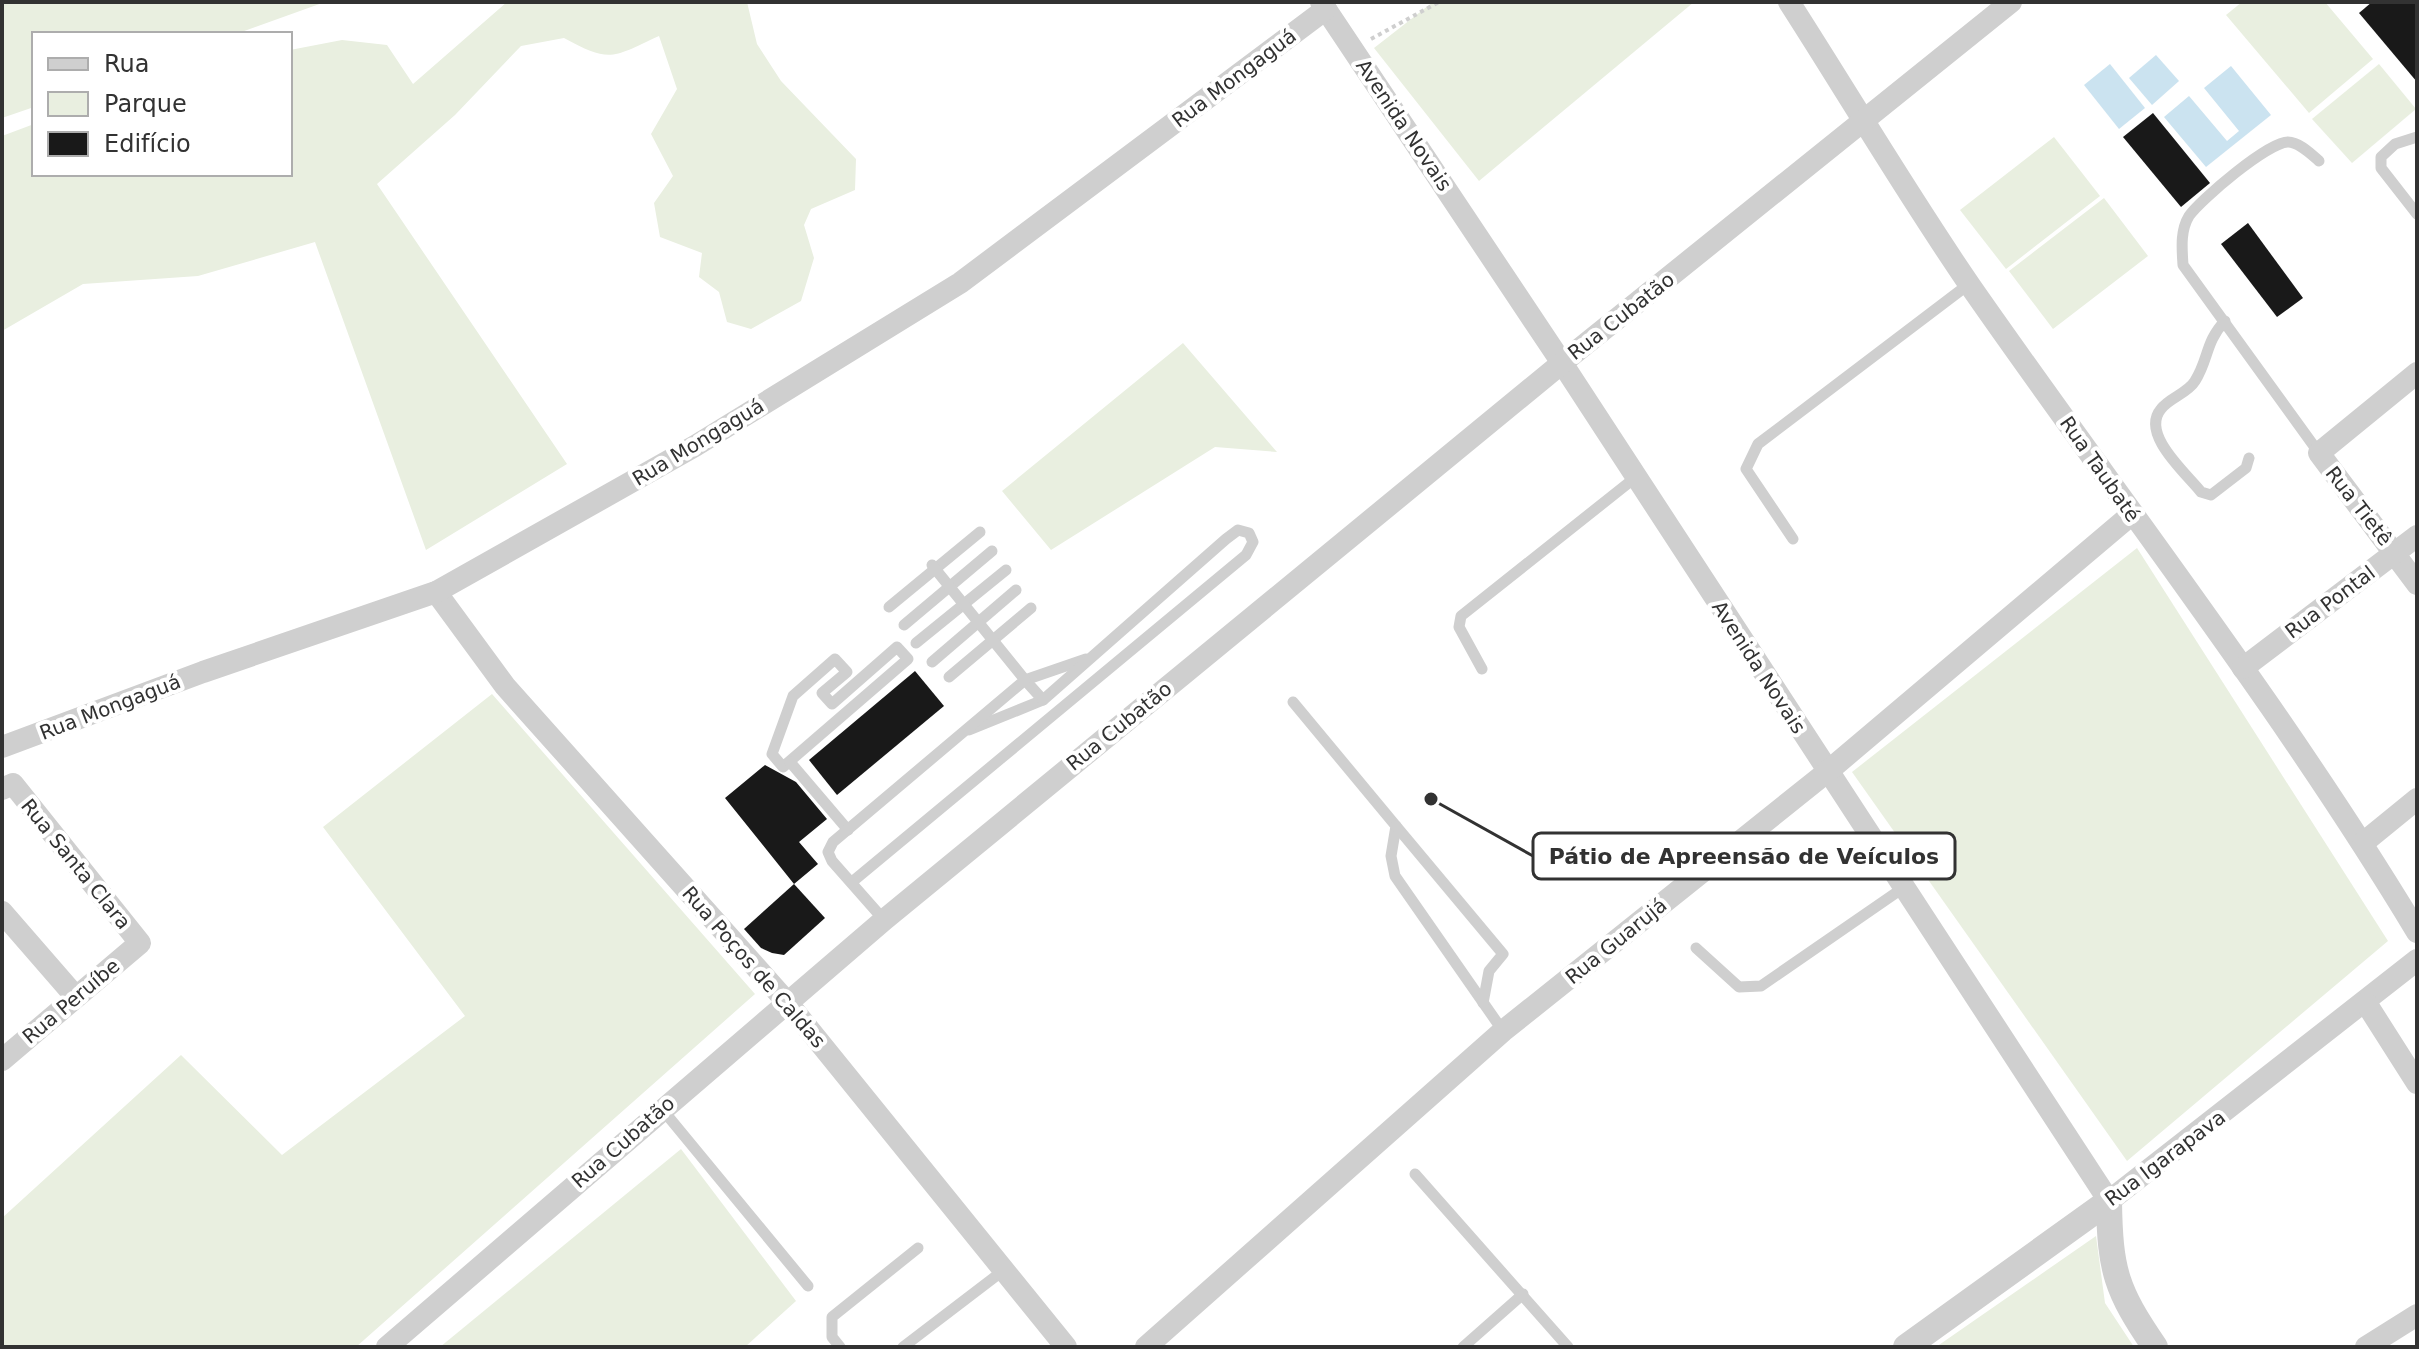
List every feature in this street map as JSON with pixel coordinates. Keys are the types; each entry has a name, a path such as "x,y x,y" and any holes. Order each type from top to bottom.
{"street":[{"name":"Rua Taubaté","path":"1789,2 1969,284 2243,668 2363,843 2417,932"},
{"name":"Rua Cubatão","path":"387,1347 786,1001 1562,363 1866,122 2011,2"},
{"name":"Avenida Novais","path":"1324,5 1562,363 2109,1201"},
{"name":"Rua Mongaguá","path":"2,747 203,672 436,592 695,446 960,283 1324,5"},
{"name":"Rua Tietê","path":"2417,373 2319,453 2417,584"},
{"name":"Rua Guarujá","path":"1146,1347 1503,1031 1827,772 2132,514"},
{"name":"Rua Pontal","path":"2243,668 2417,536"},
{"name":"Rua Poços de Caldas","path":"436,592 505,686 786,1001 1066,1347"},
{"name":"Rua Santa Clara","path":"8,787 140,943"},
{"path":"2363,843 2417,799"},
{"path":"2,912 75,996"},
{"name":"Rua Peruíbe","path":"2,1060 140,943"},
{"name":"Rua Igarapava","path":"1906,1347 2109,1201 2366,1003 2417,960"},
{"path":"2366,1003 2417,1083"},
{"path":"2109,1201 2113,1274 2125,1303 2155,1347"},
{"path":"2366,1347 2417,1315"}],"lane":[{"path":"2417,137 2395,144 2381,157 2381,168 2417,214"},
{"path":"2319,161 2301,147 2287,142 2269,148 2200,204 2188,218 2182,237 2183,265 2319,453"},
{"path":"1793,539 1746,469 1758,444 1969,284"},
{"path":"2225,321 2210,336 2194,383 2161,408 2156,419 2156,436 2201,492 2211,495 2246,468 2249,458"},
{"path":"1482,669 1459,627 1461,616 1471,604 1636,477"},
{"path":"852,882 1246,555 1253,542 1249,533 1238,530 1226,539 1043,700 959,734"},
{"path":"889,607 980,532"},
{"path":"904,625 992,551"},
{"path":"934,568 991,641 1043,700"},
{"path":"916,643 1006,570"},
{"path":"932,662 1016,590"},
{"path":"949,677 1031,608"},
{"path":"897,647 908,659 790,762 783,767 772,754 793,696 835,659 847,672 822,693 832,704 897,647"},
{"path":"884,920 828,852 833,842 1025,680 1090,658"},
{"path":"1293,702 1503,954 1489,971 1483,1003"},
{"path":"790,762 848,830"},
{"path":"1396,826 1391,856 1395,876 1503,1031"},
{"path":"1696,948 1739,987 1761,986 1903,888"},
{"path":"661,1109 808,1286"},
{"path":"1415,1174 1568,1347"},
{"path":"840,1347 832,1337 832,1317 918,1248"},
{"path":"903,1347 1004,1270"},
{"path":"1463,1347 1523,1294"}],"path":[{"path":"1352,49 1439,2"}],"green space":[{"path":"2,2 325,2 242,32 32,32 32,108 2,118"},
{"path":"507,2 747,2 757,44 781,81 856,159 855,190 811,209 804,225 814,258 801,301 751,329 727,322 719,292 699,277 702,253 660,237 654,203 673,176 651,134 677,89 659,36 612,55 592,52 564,38 521,46 455,115 377,184 567,464 426,550 315,242 198,276 83,284 2,331 2,136 32,125 32,176 292,176 292,50 342,40 387,45 413,84"},
{"path":"1433,2 1694,2 1479,181 1374,48"},
{"path":"2242,2 2325,2 2373,59 2309,113 2226,15"},
{"path":"2379,64 2416,109 2352,163 2312,119"},
{"path":"2054,137 2100,196 2006,269 1960,210"},
{"path":"2104,198 2148,256 2053,329 2009,271"},
{"path":"1183,343 1277,452 1215,447 1051,550 1002,491"},
{"path":"2137,548 2388,941 2127,1161 1852,772"},
{"path":"492,694 755,994 356,1347 2,1347 2,1218 181,1055 282,1155 465,1016 323,827"},
{"path":"681,1149 796,1301 745,1347 440,1347"},
{"path":"2096,1236 2105,1303 2134,1347 1936,1347"}],"water":[{"path":"2156,55 2179,81 2152,105 2129,78"},
{"path":"2110,64 2145,108 2119,129 2084,85"},
{"path":"2231,66 2271,115 2206,167 2164,117 2189,96 2227,141 2239,131 2204,88"}],"building":[{"path":"2372,2 2417,2 2417,82 2359,13"},
{"path":"2153,113 2210,183 2181,207 2123,137"},
{"path":"2248,223 2303,298 2277,317 2221,244"},
{"path":"915,671 944,706 837,795 809,760"},
{"path":"765,765 796,782 827,819 799,842 818,864 794,884 725,798"},
{"path":"794,884 825,918 784,955 772,953 761,948 744,929"}],"place":[{"name":"Pátio de Apreensão de Veículos","path":"1431,799"}]}
